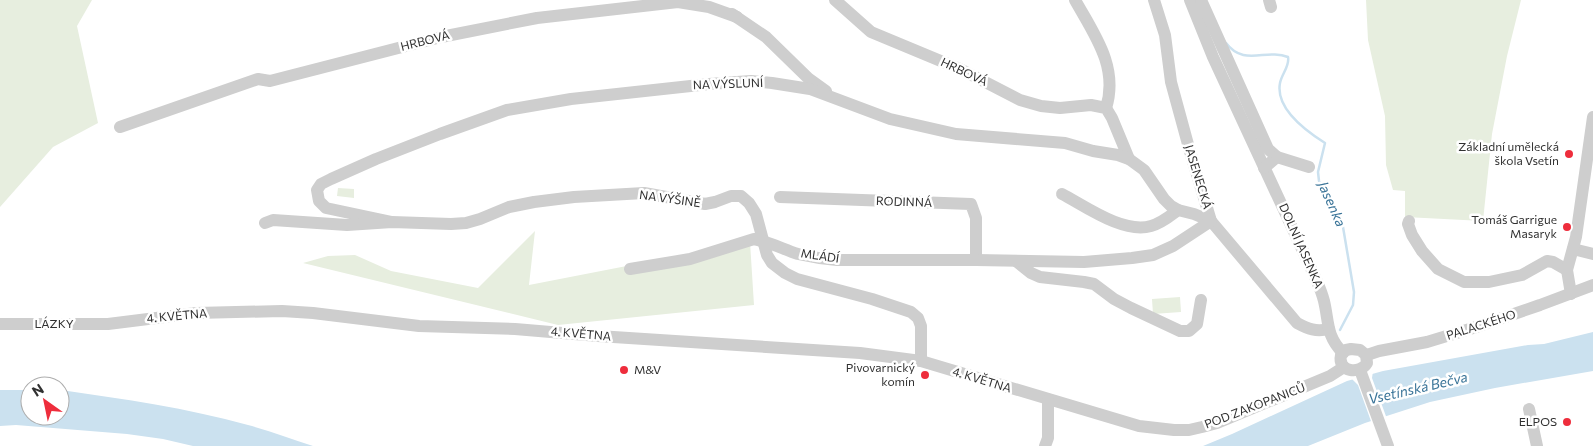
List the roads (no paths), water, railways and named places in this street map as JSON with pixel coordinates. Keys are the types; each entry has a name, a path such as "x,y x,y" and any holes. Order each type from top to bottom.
{"street":[{"name":"HRBOVÁ","path":"708,0 766,37 808,78 832,96"},
{"name":"HRBOVÁ","path":"835,0 871,32 960,68 1020,100 1041,106 1060,108 1091,105 1106,108"},
{"path":"1074,0 1109,68 1110,96 1106,108 1112,118 1128,159"},
{"name":"JASENECKÁ","path":"1154,0 1165,35 1171,82 1212,222 1297,323 1316,331 1328,329"},
{"name":"DOLNÍ JASENKA","path":"1190,0 1213,57 1322,292 1328,329 1334,343 1343,353"},
{"path":"1201,0 1268,150 1277,157 1309,167"},
{"name":"HRBOVÁ","path":"120,127 258,79 270,80 441,37 537,18 678,2 709,7 737,17"},
{"name":"NA VÝSLUNÍ","path":"392,222 326,208 319,201 317,190 321,184 331,179 440,134 507,110 537,104 709,84 751,81 810,89 890,119 956,134 1065,143 1093,151 1118,155 1128,159 1144,170 1171,206 1212,222"},
{"path":"1571,294 1567,270 1573,249 1593,117"},
{"path":"1264,168 1277,157"},
{"name":"NA VÝŠINĚ","path":"265,223 273,220 347,225 392,222 451,224 466,223 480,219 509,207 574,197 644,193 705,204 731,196 741,196 749,203 756,214 767,255 772,263 785,273 797,280 872,299 911,312 918,318 921,326 920,362"},
{"path":"1062,194 1090,211 1122,224 1136,227 1150,227 1165,220 1178,210"},
{"name":"RODINNÁ","path":"780,197 971,204 976,218 976,260"},
{"path":"1408,221 1412,235 1422,251 1438,269 1464,282 1488,282 1522,275 1547,261 1553,262 1567,270"},
{"name":"MLÁDÍ","path":"630,269 690,259 754,239 816,258 837,260 1084,262 1132,258 1153,254 1173,246 1212,222"},
{"path":"1573,249 1593,254"},
{"path":"1016,261 1031,273 1040,277 1094,284 1114,299 1180,331 1189,331 1197,324 1201,300"},
{"name":"PALACKÉHO","path":"1367,356 1379,351 1441,338 1507,317 1593,285"},
{"name":"4. KVĚTNA","path":"108,324 196,313 282,311 419,326 515,328 608,337 860,353 920,362 1139,426 1161,430"},
{"name":"LÁZKY","path":"0,324 108,324"},
{"path":"1348,349 1363,351 1367,356 1367,364 1361,371 1344,367 1340,360 1343,353 1348,349"},
{"name":"POD ZAKOPANICŮ","path":"1161,430 1189,430 1217,423 1330,376 1344,367"},
{"path":"1361,371 1385,445"},
{"path":"1045,446 1048,438 1048,400"},
{"path":"1529,409 1537,446"}],"water":[{"name":"Vsetínská Bečva","path":"1593,332 1593,371 1495,388 1430,402 1365,423 1308,446 1203,446 1347,381 1383,371 1528,345 1544,344"},
{"path":"0,390 20,390 20,425 0,426"},
{"path":"70,391 179,409 225,419 313,446 193,446 163,439 127,434 28,426 70,426"}],"waterway":[{"name":"Jasenka","path":"1226,43 1233,50 1248,56 1272,54 1288,57 1288,63 1280,83 1282,102 1301,126 1325,143 1318,172 1319,181 1343,227 1354,292 1353,305 1340,330"}],"place":[{"name":"Základní umělecká škola Vsetín","path":"1569,154"},
{"name":"Tomáš Garrigue Masaryk","path":"1567,227"},
{"name":"M&V","path":"624,370"},
{"name":"Pivovarnický komín","path":"925,375"},
{"name":"ELPOS","path":"1567,422"}]}
